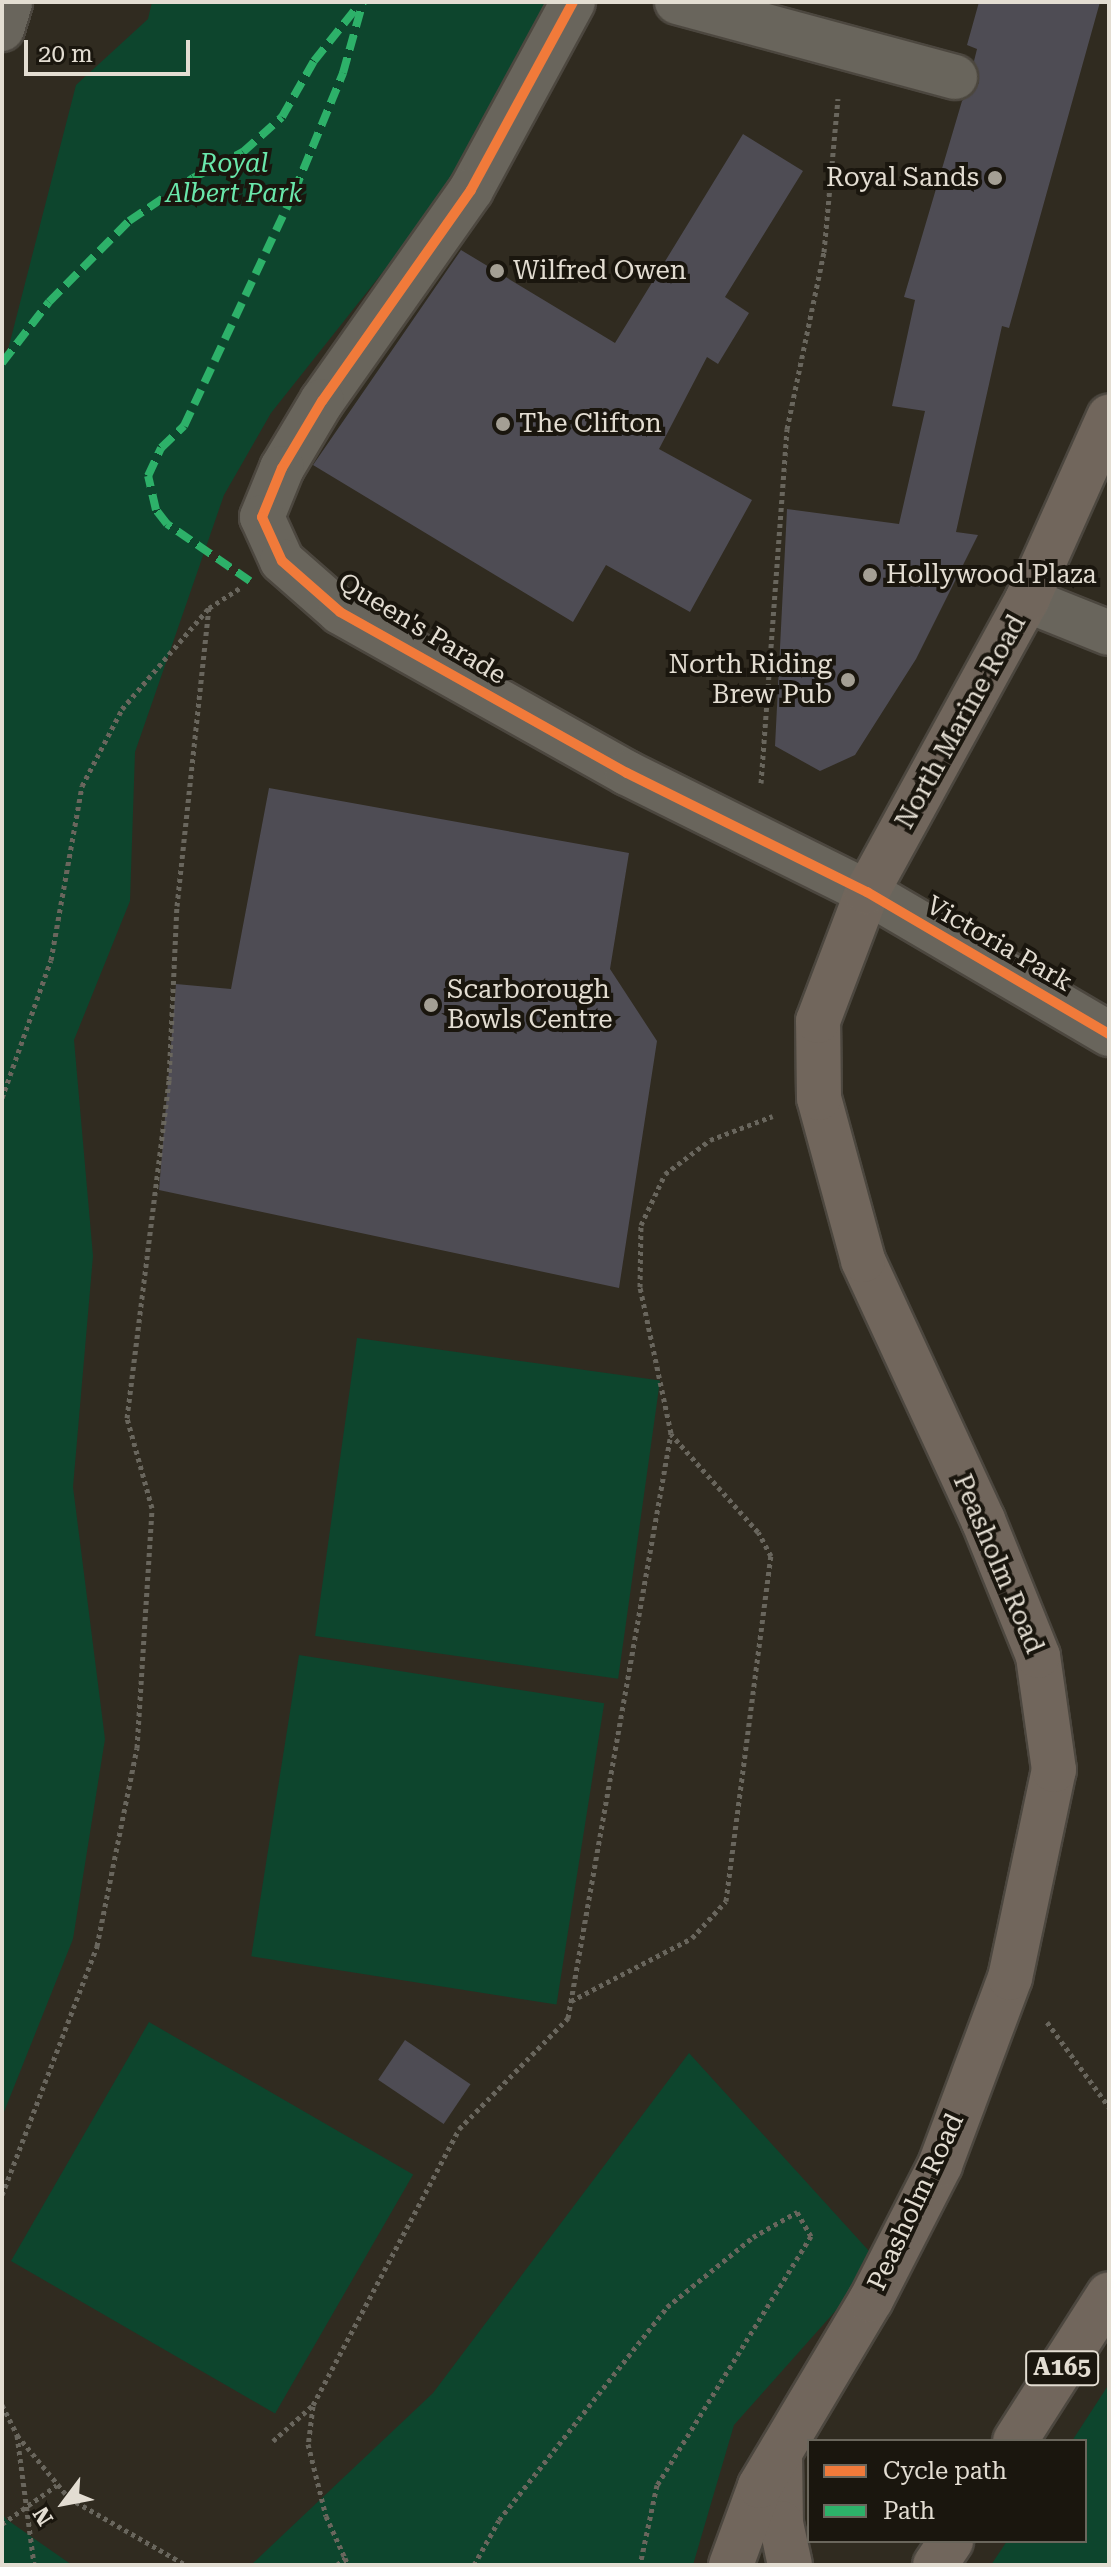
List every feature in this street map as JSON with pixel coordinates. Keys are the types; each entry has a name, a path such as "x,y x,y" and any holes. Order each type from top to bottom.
{"main road":[{"name":"North Marine Road","path":"867,892 1027,600 1109,417"},
{"name":"Peasholm Road","path":"731,2565 744,2523 780,2451 871,2300 940,2165 1010,1978 1054,1770 1038,1656 983,1520 863,1260 819,1098 818,1021 867,892"},
{"name":"A165","path":"1016,2439 1109,2294"},
{"path":"780,2451 781,2523 790,2565"},
{"path":"935,2565 950,2543"}],"street":[{"path":"2,29 10,2"},
{"name":"Queen's Parade","path":"573,2 471,190 322,401 282,468 262,517 282,561 340,612 627,773 867,892"},
{"path":"677,2 955,77"},
{"path":"1027,600 1109,633"},
{"name":"Victoria Park","path":"867,892 1109,1034"}],"path":[{"path":"754,836 766,746 787,429 824,252 843,48"},
{"path":"2,1098 51,960 82,786 122,709 209,608 282,561"},
{"path":"2,2195 97,1946 137,1748 152,1508 127,1418 169,1080 177,906 209,608"},
{"path":"273,2441 313,2405 459,2129 568,2018 671,1433 640,1287 641,1225 665,1174 710,1140 819,1098"},
{"path":"571,2001 692,1938 726,1901 769,1607 771,1556 758,1532 671,1433"},
{"path":"1010,1978 1109,2107"},
{"path":"474,2565 499,2520 667,2307 753,2237 797,2212 811,2236 657,2485 640,2565"},
{"path":"2,2405 17,2435 69,2498 186,2565"},
{"path":"313,2405 308,2444 326,2516 348,2565"},
{"path":"17,2435 34,2565"},
{"path":"2,2524 57,2485"},
{"path":"337,2565 345,2558"}],"green space":[{"name":"Royal Albert Park","path":"152,2 559,2 459,176 271,413 224,495 135,752 130,901 74,1040 93,1256 73,1487 105,1739 73,1939 2,2117 2,373 76,85 148,19"},
{"path":"357,1338 660,1381 618,1679 315,1636"},
{"path":"299,1655 604,1703 556,2005 251,1956"},
{"path":"149,2022 413,2174 275,2414 11,2261"},
{"path":"689,2053 879,2262 734,2425 693,2565 251,2565 433,2393"},
{"path":"1109,2384 1109,2565 991,2565 1006,2543 1087,2543 1087,2439 1073,2439"},
{"path":"2,2513 6,2519 72,2565 2,2565"}],"building":[{"path":"979,2 1100,2 1009,328 1002,326 956,532 978,535 916,659 855,755 820,771 775,746 787,509 899,524 925,411 892,406 915,300 904,297 962,101 979,83 974,61 977,49 967,45"},
{"name":"The Clifton","path":"743,134 803,171 725,297 749,313 718,364 707,357 659,449 752,500 690,612 606,565 573,622 313,465 461,250 615,343"},
{"name":"Scarborough Bowls Centre","path":"269,788 629,853 610,969 657,1041 619,1288 159,1190 176,984 231,989"},
{"path":"405,2040 470,2084 444,2124 378,2080"}],"marked path":[{"path":"250,581 167,524 156,510 148,476 161,448 184,426 294,192 343,73 363,2"},
{"path":"2,363 49,302 129,221 193,178 243,152 282,117 314,61 358,6"}],"cycle path":[{"path":"573,2 471,190 322,401 282,468 262,517 282,561 340,612 627,773 867,892 1109,1034"}],"place":[{"name":"Royal Sands","path":"995,178"},
{"name":"Wilfred Owen","path":"497,271"},
{"name":"The Clifton","path":"503,424"},
{"name":"Hollywood Plaza","path":"870,575"},
{"name":"North Riding Brew Pub","path":"848,680"},
{"name":"Scarborough Bowls Centre","path":"431,1005"}]}
